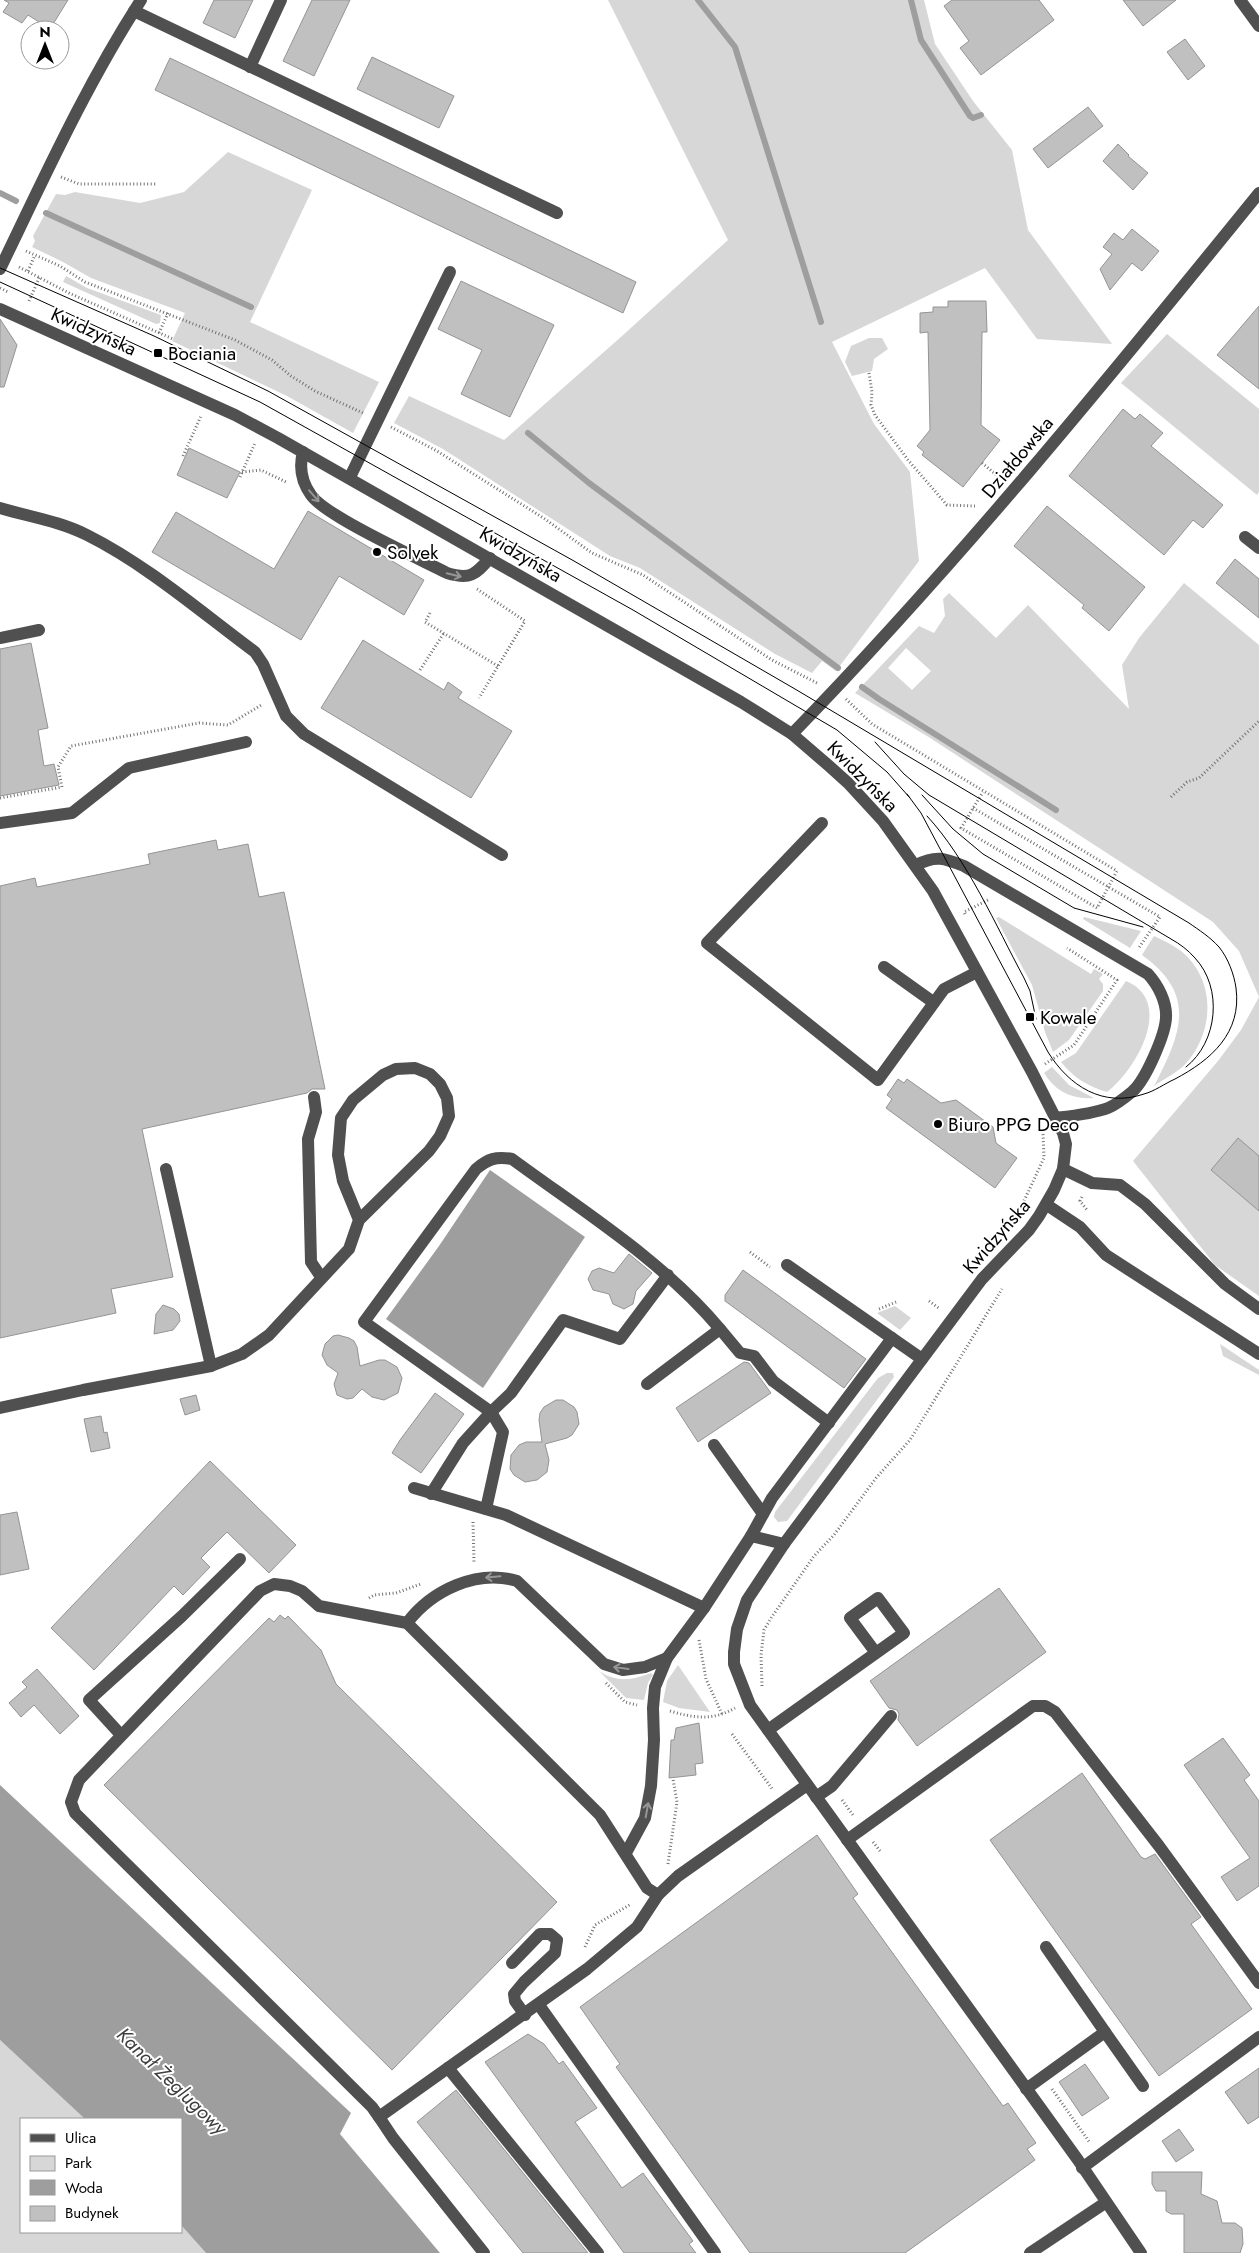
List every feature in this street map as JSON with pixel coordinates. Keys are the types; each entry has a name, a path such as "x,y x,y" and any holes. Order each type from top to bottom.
{"street":[{"path":"250,67 281,0"},
{"path":"1240,0 1259,26"},
{"path":"2,265 39,185 104,61 137,6 250,67 557,213"},
{"name":"Działdowska","path":"792,734 898,624 970,542 1259,193"},
{"path":"350,477 379,421 450,272"},
{"name":"Kwidzyńska","path":"0,309 235,415 350,477 707,682 792,734 848,782 883,821 916,865 977,972 1056,1118 1066,1144 1063,1169 1047,1204 1029,1230 982,1279 784,1544 747,1600 737,1629 734,1664 750,1705 1026,2089 1141,2253"},
{"path":"303,452 299,465 311,496 335,515 447,574 469,577 482,568 490,558"},
{"path":"0,508 44,518 68,526 88,535 125,557 255,652 263,664 286,716 304,734 502,855"},
{"path":"1245,537 1259,548"},
{"path":"0,638 39,630"},
{"path":"0,824 72,813 129,768 246,742"},
{"path":"822,823 707,943 878,1080 944,989 977,972"},
{"path":"916,865 927,859 944,858 957,863 1148,974 1155,982 1164,1004 1166,1017 1164,1031 1148,1066 1133,1091 1109,1108 1056,1118"},
{"path":"884,967 933,1002"},
{"path":"0,1408 211,1366 242,1354 269,1335 349,1249 359,1220 429,1152 440,1136 449,1116 447,1098 440,1084 430,1074 415,1068 396,1069 383,1075 353,1100 341,1118 338,1155 343,1181 359,1220"},
{"path":"314,1097 316,1112 308,1139 311,1262 321,1277"},
{"path":"486,1510 502,1432 491,1412 364,1322 476,1169 484,1162 499,1157 512,1159 668,1275 697,1302 740,1354 754,1356 773,1381 829,1423"},
{"path":"166,1169 211,1366"},
{"path":"1063,1169 1092,1183 1120,1185 1145,1204 1225,1284 1259,1308"},
{"path":"1047,1204 1080,1227 1106,1255 1259,1354"},
{"path":"788,1265 922,1360"},
{"path":"431,1494 463,1443 511,1393 563,1320 620,1339 668,1275"},
{"path":"647,1384 720,1329"},
{"path":"626,1853 645,1818 651,1786 654,1694 668,1658 704,1608 751,1536 772,1498 892,1338"},
{"path":"714,1445 763,1514"},
{"path":"414,1488 506,1516 704,1608"},
{"path":"751,1536 784,1544"},
{"path":"122,1735 88,1700 182,1616 240,1559"},
{"path":"407,1623 441,1591 478,1578 501,1576 518,1581 604,1664 623,1670 645,1666 668,1658"},
{"path":"484,2253 365,2100 75,1813 71,1802 79,1780 260,1591 274,1584 290,1586 302,1591 319,1606 407,1623 600,1815 648,1888 658,1895"},
{"path":"768,1730 876,1653"},
{"path":"847,1840 1033,1706 1046,1706 1056,1712 1147,1830 1259,1983"},
{"path":"816,1797 832,1786 891,1716"},
{"path":"379,2117 525,2015 587,1969 638,1927 658,1895 678,1876 807,1785"},
{"path":"512,1963 540,1934 550,1934 557,1940 555,1953 514,1994 515,2001 525,2015"},
{"path":"1046,1947 1143,2086"},
{"path":"539,2005 715,2253"},
{"path":"1026,2089 1105,2032"},
{"path":"1082,2168 1259,2037"},
{"path":"448,2068 598,2253"},
{"path":"1030,2253 1105,2203"}],"path":[{"path":"79,184 157,184"},
{"path":"12,244 60,266 85,282 235,340 261,353 315,391 437,451 545,519 592,553 643,575 772,660 824,686"},
{"path":"28,271 35,255"},
{"path":"2,265 40,276 47,282 173,339"},
{"path":"29,302 40,276"},
{"path":"159,333 168,313"},
{"path":"869,373 872,392 871,406 875,415 908,460 947,505 975,506"},
{"path":"183,456 202,416"},
{"path":"240,476 256,442"},
{"path":"982,463 999,476"},
{"path":"242,472 262,470 296,486 306,485"},
{"path":"469,577 474,587 525,620 492,679 479,698"},
{"path":"430,614 425,622 498,666"},
{"path":"420,670 444,633"},
{"path":"850,692 844,698 872,724 1117,871 1097,908 961,828 983,792"},
{"path":"0,798 62,787 58,767 70,746 199,724 228,724 276,697"},
{"path":"1171,797 1187,782 1199,778 1259,721"},
{"path":"973,808 1160,917 1074,1045 1040,1067"},
{"path":"968,920 964,912 990,899 998,904"},
{"path":"1061,945 1117,980"},
{"path":"1043,1055 1047,1063"},
{"path":"1027,1206 1023,1203 1044,1158 1041,1124"},
{"path":"758,1690 762,1687 761,1655 764,1630 771,1618 814,1556 910,1440 1002,1289"},
{"path":"929,1301 942,1311"},
{"path":"874,1311 896,1302"},
{"path":"470,1568 474,1567 475,1536"},
{"path":"363,1600 374,1595 396,1593 423,1583"},
{"path":"698,1637 701,1643 709,1688 722,1714"},
{"path":"662,1709 692,1718 710,1718 736,1708"},
{"path":"732,1734 773,1791"},
{"path":"668,1864 677,1802 673,1779"},
{"path":"582,1952 595,1926 637,1901"},
{"path":"1043,2077 1093,2148"}],"green space":[{"path":"608,0 924,0 935,44 973,101 1012,150 1028,230 1112,344 1037,339 985,268 832,342 874,424 910,472 919,561 836,671 822,661 812,673 775,654 640,568 610,556 443,449 394,423 409,396 504,440 728,240"},
{"path":"228,152 312,190 250,322 379,382 353,433 287,396 172,341 185,313 91,278 32,247 35,241 33,236 56,194 65,195 75,192 140,203 184,192"},
{"path":"66,276 87,288 161,315 160,323 156,324 63,282"},
{"path":"1167,334 1259,409 1259,492 1257,495 1121,383"},
{"path":"869,338 882,338 888,349 874,359 872,371 852,376 845,362 851,346"},
{"path":"1184,583 1259,645 1259,997 1239,951 1213,922 927,736 855,693 919,626 934,633 945,616 943,599 949,593 996,638 1028,605 1129,709 1122,665 1139,638","holes":["906,648 931,671 912,690 888,668"]},
{"path":"999,917 1091,974 1094,969 1103,974 1099,979 1103,984 1103,991 1069,1040 1053,1052 1045,1032 1032,985 996,918"},
{"path":"1084,917 1141,931 1130,948 1083,919"},
{"path":"1154,936 1181,951 1192,962 1200,975 1205,989 1207,1019 1197,1048 1188,1061 1176,1072 1154,1086 1171,1049 1177,1032 1179,1016 1178,1000 1171,985 1160,970 1142,955"},
{"path":"1126,981 1141,991 1148,1004 1149,1020 1146,1036 1129,1069 1107,1092 1081,1081 1061,1062 1076,1053"},
{"path":"1259,997 1259,1296 1215,1265 1133,1161 1218,1061 1241,1030"},
{"path":"1052,1067 1069,1085 1094,1098 1071,1096 1053,1085 1044,1073"},
{"path":"895,1306 911,1318 900,1330 877,1313"},
{"path":"1220,1344 1259,1370 1259,1375 1223,1356"},
{"path":"887,1373 893,1373 894,1377 787,1521 778,1522 774,1517 775,1512 878,1378"},
{"path":"678,1665 710,1712 679,1708 663,1702 667,1681"},
{"path":"599,1671 618,1679 631,1679 651,1673 653,1675 648,1683 644,1700 626,1698"},
{"path":"0,2040 84,2118 20,2118 20,2233 182,2233 182,2226 206,2253 0,2253"}],"water":[{"path":"490,1170 585,1237 483,1388 386,1319 439,1246"},
{"name":"Kanał Żeglugowy","path":"0,1785 351,2113 340,2134 440,2253 206,2253 182,2226 182,2118 84,2118 0,2040"}],"building":[{"path":"4,0 68,0 56,20 36,20 28,15 20,22 3,12 9,3"},
{"path":"214,0 253,0 235,38 203,23"},
{"path":"312,0 350,0 314,76 283,61"},
{"path":"952,0 1039,0 1054,20 981,75 960,48 969,41 944,6"},
{"path":"1123,0 1176,0 1143,26"},
{"path":"1185,39 1205,66 1188,80 1167,52"},
{"path":"372,57 454,96 439,128 357,89"},
{"path":"170,58 636,282 623,313 155,90"},
{"path":"1088,107 1103,126 1048,168 1033,149"},
{"path":"1118,144 1128,156 1148,173 1133,190 1103,161"},
{"path":"1132,229 1159,251 1142,271 1132,263 1110,290 1100,269 1112,254 1103,247 1114,233 1123,240"},
{"path":"461,281 554,325 510,417 461,394 482,350 438,329"},
{"path":"948,301 986,301 987,332 982,332 981,425 1000,440 963,487 922,455 924,452 917,446 930,430 928,332 920,333 920,313 933,312 933,307 948,307"},
{"path":"1259,306 1259,389 1217,355"},
{"path":"0,319 17,345 4,387 0,387"},
{"path":"1123,409 1135,419 1140,414 1163,433 1151,446 1223,505 1203,528 1193,520 1164,555 1069,476"},
{"path":"189,448 240,472 227,498 177,475"},
{"path":"1047,506 1145,587 1109,631 1082,608 1084,605 1014,546"},
{"path":"308,511 424,580 404,615 339,576 301,640 152,552 176,512 274,569"},
{"path":"1235,559 1259,579 1259,618 1216,583"},
{"path":"363,640 444,690 448,682 462,692 458,698 512,731 471,798 321,708"},
{"path":"31,643 48,728 38,730 44,766 54,764 59,785 0,796 0,649"},
{"path":"216,840 218,850 248,844 259,897 284,892 325,1089 312,1089 307,1093 142,1129 173,1277 111,1289 116,1313 0,1338 0,886 35,878 37,887 150,864 148,854"},
{"name":"Biuro PPG Deco","path":"898,1079 904,1083 907,1079 941,1103 956,1100 993,1127 996,1143 1017,1158 995,1188 886,1108 892,1099 887,1095"},
{"path":"1238,1138 1259,1156 1259,1211 1211,1170"},
{"path":"629,1254 652,1273 636,1291 633,1304 624,1309 613,1304 609,1294 593,1290 588,1279 592,1271 599,1268 614,1273"},
{"path":"743,1270 866,1359 844,1388 725,1301 725,1295"},
{"path":"163,1305 174,1309 179,1314 180,1321 173,1330 154,1334 156,1314"},
{"path":"338,1335 354,1341 357,1347 360,1366 385,1360 397,1367 402,1378 398,1393 384,1400 372,1397 362,1389 353,1398 347,1399 337,1395 334,1384 338,1373 327,1365 322,1355 325,1344 333,1336"},
{"path":"744,1362 749,1363 771,1393 698,1442 676,1408"},
{"path":"435,1393 464,1414 421,1473 392,1453"},
{"path":"196,1395 200,1410 185,1415 180,1399"},
{"path":"556,1400 563,1400 574,1407 579,1424 572,1435 567,1438 545,1444 549,1460 547,1472 537,1480 525,1482 514,1475 510,1469 511,1455 519,1445 526,1442 542,1442 540,1413 544,1407"},
{"path":"101,1416 104,1433 107,1432 110,1448 91,1452 84,1419"},
{"path":"210,1461 296,1545 269,1573 227,1532 201,1558 210,1567 183,1595 174,1586 94,1670 51,1628"},
{"path":"17,1512 29,1569 0,1575 0,1515"},
{"path":"999,1588 1046,1652 917,1746 898,1720 899,1714 897,1710 889,1708 870,1681"},
{"path":"280,1615 285,1619 288,1616 321,1650 336,1684 557,1902 392,2070 104,1785 269,1618 274,1622"},
{"path":"37,1669 79,1716 60,1734 34,1705 21,1717 9,1703 27,1687 22,1682"},
{"path":"699,1723 703,1763 695,1764 696,1775 669,1778 671,1740 674,1740 676,1728"},
{"path":"1223,1738 1250,1775 1244,1780 1259,1801 1259,1886 1237,1901 1221,1877 1250,1858 1184,1765"},
{"path":"1082,1773 1141,1857 1145,1859 1155,1854 1201,1917 1191,1924 1252,2009 1159,2076 990,1840"},
{"path":"817,1835 858,1894 853,1898 1003,2106 1008,2103 1036,2143 1027,2149 1035,2160 905,2253 750,2253 616,2067 620,2064 580,2007"},
{"path":"528,2034 544,2044 559,2064 563,2061 597,2108 575,2122 622,2188 643,2173 693,2241 689,2244 696,2253 624,2253 485,2062"},
{"path":"1085,2064 1109,2098 1082,2116 1059,2082"},
{"path":"1259,2068 1259,2117 1248,2124 1225,2092"},
{"path":"456,2090 588,2253 523,2253 417,2122"},
{"path":"1179,2129 1194,2150 1176,2162 1162,2141"},
{"path":"1152,2172 1202,2172 1201,2194 1217,2201 1222,2223 1235,2223 1242,2228 1243,2244 1240,2253 1184,2253 1184,2214 1171,2214 1166,2211 1166,2191 1156,2191 1152,2184"}],"waterway":[{"path":"698,0 735,47 821,322"},
{"path":"911,0 921,40 970,116 973,118 981,115"},
{"path":"0,193 16,201"},
{"path":"46,213 251,307"},
{"path":"528,433 589,483 838,668"},
{"path":"862,687 1056,810"}],"tram line":[{"path":"0,268 154,336 268,391 574,561 795,689 1189,923 1208,937 1222,951 1228,961 1236,988 1237,1004 1234,1019 1229,1032 1212,1054 1201,1063 1156,1089 1129,1098 1101,1096 1088,1091 1066,1075 1048,1052 921,813 907,794"},
{"path":"0,282 260,402 633,610 837,730 887,772 910,798"},
{"path":"875,742 904,774 929,795 1184,947 1192,955 1204,970 1210,984 1213,1014 1205,1044 1186,1067"},
{"path":"922,795 953,829 983,854 1074,908 1143,927"},
{"path":"927,816 955,852 980,894 1030,991 1036,1019"}],"place":[{"name":"Bociania","path":"158,353"},
{"name":"Solvek","path":"377,552"},
{"name":"Kowale","path":"1030,1017"},
{"name":"Biuro PPG Deco","path":"938,1124"}]}
